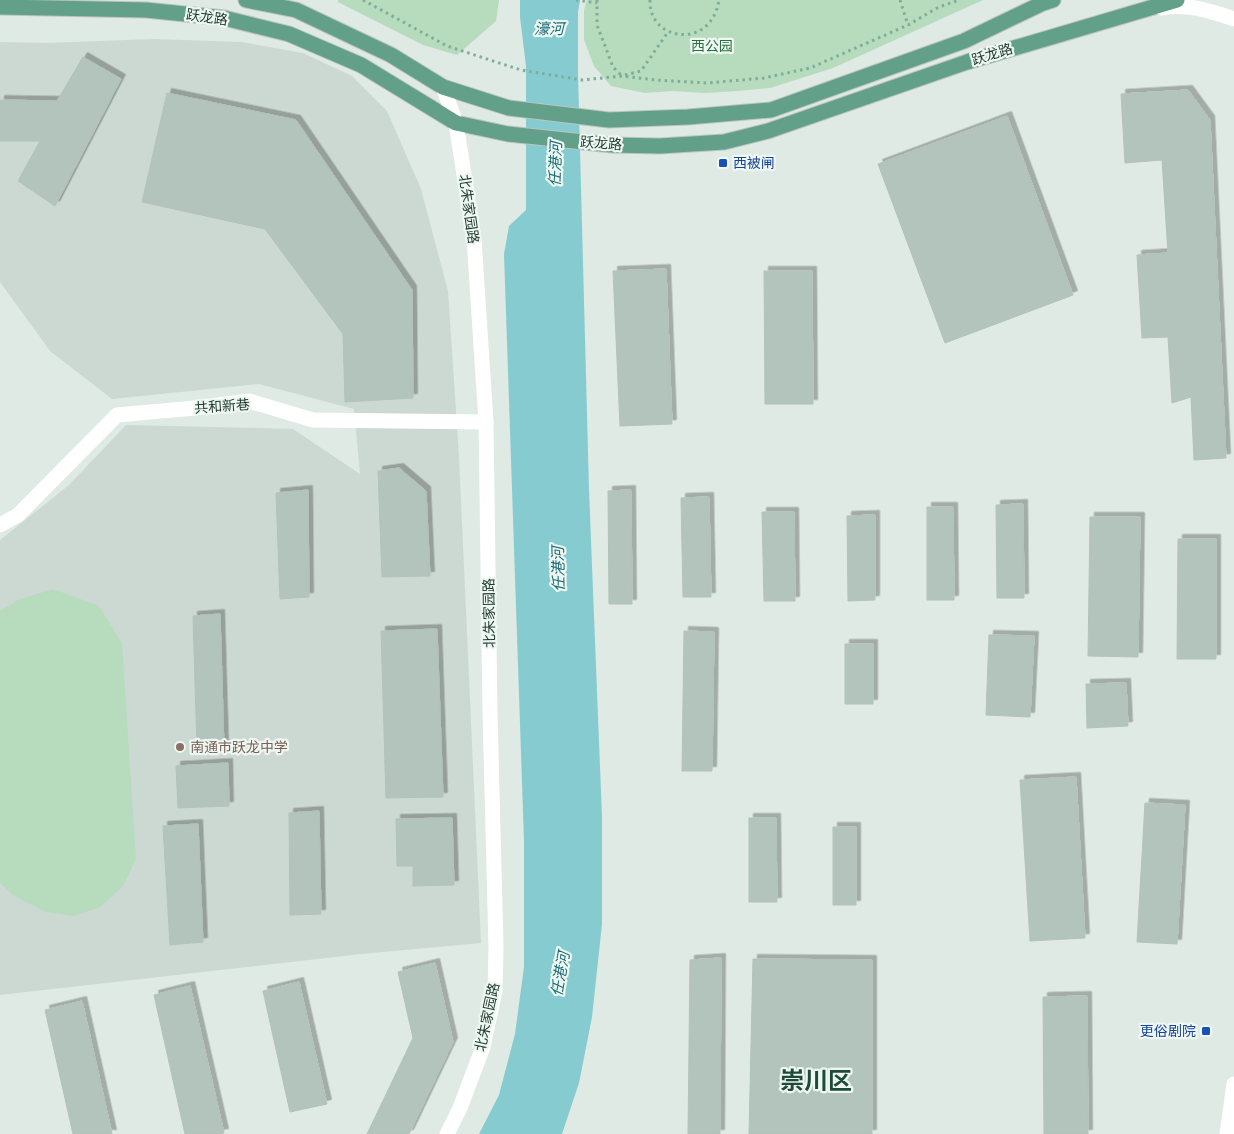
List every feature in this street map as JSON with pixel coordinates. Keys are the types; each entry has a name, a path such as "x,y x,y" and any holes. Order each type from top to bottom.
{"main road":[{"name":"跃龙路","path":"246,0 296,10 391,55 443,87 509,108 609,120 688,117 772,110 964,41 1052,0"},
{"name":"跃龙路","path":"0,7 170,11 224,18 289,34 361,65 456,123 508,134 612,145 660,146 724,142 768,132 966,62 1177,0"}],"street":[{"path":"1128,14 1176,5 1204,9 1234,19"},
{"name":"北朱家园路","path":"443,87 456,123 474,239 486,422 490,713 496,948 495,991 483,1046 460,1108 447,1134"},
{"name":"共和新巷","path":"0,525 18,515 117,415 249,401 314,420 486,422"},
{"path":"1227,1134 1234,1084"}],"path":[{"path":"363,0 447,46 521,70 582,80 622,76 641,71 668,32"},
{"path":"576,0 597,1 598,25 613,67 622,76 707,83 764,78 810,68 908,25 939,8 959,0"},
{"path":"650,0 652,15 659,24 668,32 679,34 691,34 702,30 712,22 717,12 719,0"},
{"path":"900,0 908,25"}],"shaded area":[{"path":"154,39 242,42 303,53 352,76 387,111 421,189 448,291 459,456 481,943 361,954 0,995 0,540 69,485 126,425 293,429 360,474 354,409 259,384 112,399 50,351 0,282 0,42 47,43"}],"green space":[{"path":"338,0 499,0 496,21 457,55 423,45 338,2"},
{"name":"西公园","path":"587,0 983,0 833,68 770,88 705,93 673,91 645,93 611,86 594,66 584,40 584,10"},
{"path":"53,589 99,606 122,643 136,859 123,886 100,907 74,916 46,912 14,896 0,883 0,611 18,600"}],"water":[{"path":"520,0 580,0 578,12 578,74 589,490 602,817 602,924 592,1017 579,1083 562,1134 479,1134 499,1095 515,1034 524,967 524,841 504,254 509,226 526,210 526,66 520,17"}],"building":[{"path":"83,57 121,79 55,206 18,181 40,141 0,141 0,100 57,101"},
{"path":"1188,90 1210,120 1226,458 1194,460 1191,397 1172,403 1168,337 1142,338 1137,255 1168,253 1162,160 1125,163 1121,94"},
{"path":"167,93 296,120 412,290 413,398 345,402 343,334 265,229 142,202"},
{"path":"1007,116 1073,295 945,343 878,164"},
{"path":"666,269 672,424 620,426 613,271"},
{"path":"764,271 812,271 813,404 765,404"},
{"path":"399,468 426,491 430,576 382,577 378,471"},
{"path":"308,490 309,597 280,599 276,493"},
{"path":"631,490 632,604 609,604 608,491"},
{"path":"709,497 711,597 683,597 681,498"},
{"path":"1023,504 1024,598 997,598 996,505"},
{"path":"927,507 953,507 954,600 927,600"},
{"path":"762,512 794,512 795,601 764,601"},
{"path":"875,515 875,600 848,601 847,516"},
{"path":"1090,517 1140,517 1138,657 1088,656"},
{"path":"1178,539 1216,539 1216,659 1177,659"},
{"path":"220,614 224,748 197,748 193,616"},
{"path":"437,629 443,797 386,798 381,631"},
{"path":"684,631 714,632 712,771 682,771"},
{"path":"989,635 1034,636 1030,717 986,715"},
{"path":"845,644 873,644 873,704 845,704"},
{"path":"1126,683 1128,726 1087,728 1086,684"},
{"path":"228,763 229,806 178,808 176,766"},
{"path":"1076,777 1085,938 1030,941 1020,780"},
{"path":"1145,803 1185,805 1177,944 1137,942"},
{"path":"319,811 321,914 290,915 289,813"},
{"path":"452,818 454,885 413,886 413,866 397,866 396,819"},
{"path":"749,818 776,818 777,902 749,902"},
{"path":"198,824 203,942 170,945 163,826"},
{"path":"833,827 856,827 856,905 833,905"},
{"path":"721,958 720,1134 688,1134 690,960"},
{"path":"753,959 872,960 872,1134 749,1134"},
{"path":"435,963 453,1042 409,1134 367,1134 413,1038 398,972"},
{"path":"299,982 327,1104 290,1112 263,991"},
{"path":"190,986 224,1133 185,1134 154,995"},
{"path":"1087,996 1088,1134 1044,1134 1043,997"},
{"path":"82,1001 112,1134 73,1134 45,1010"}],"place":[{"name":"西被闸","path":"723,163"},
{"name":"南通市跃龙中学","path":"180,747"},
{"name":"更俗剧院","path":"1206,1031"}],"district":[{"name":"崇川区","path":"816,1080"}],"water label":[{"name":"濠河","path":"549,28"},
{"name":"任港河","path":"555,164"},
{"name":"任港河","path":"558,569"},
{"name":"任港河","path":"560,974"}]}
